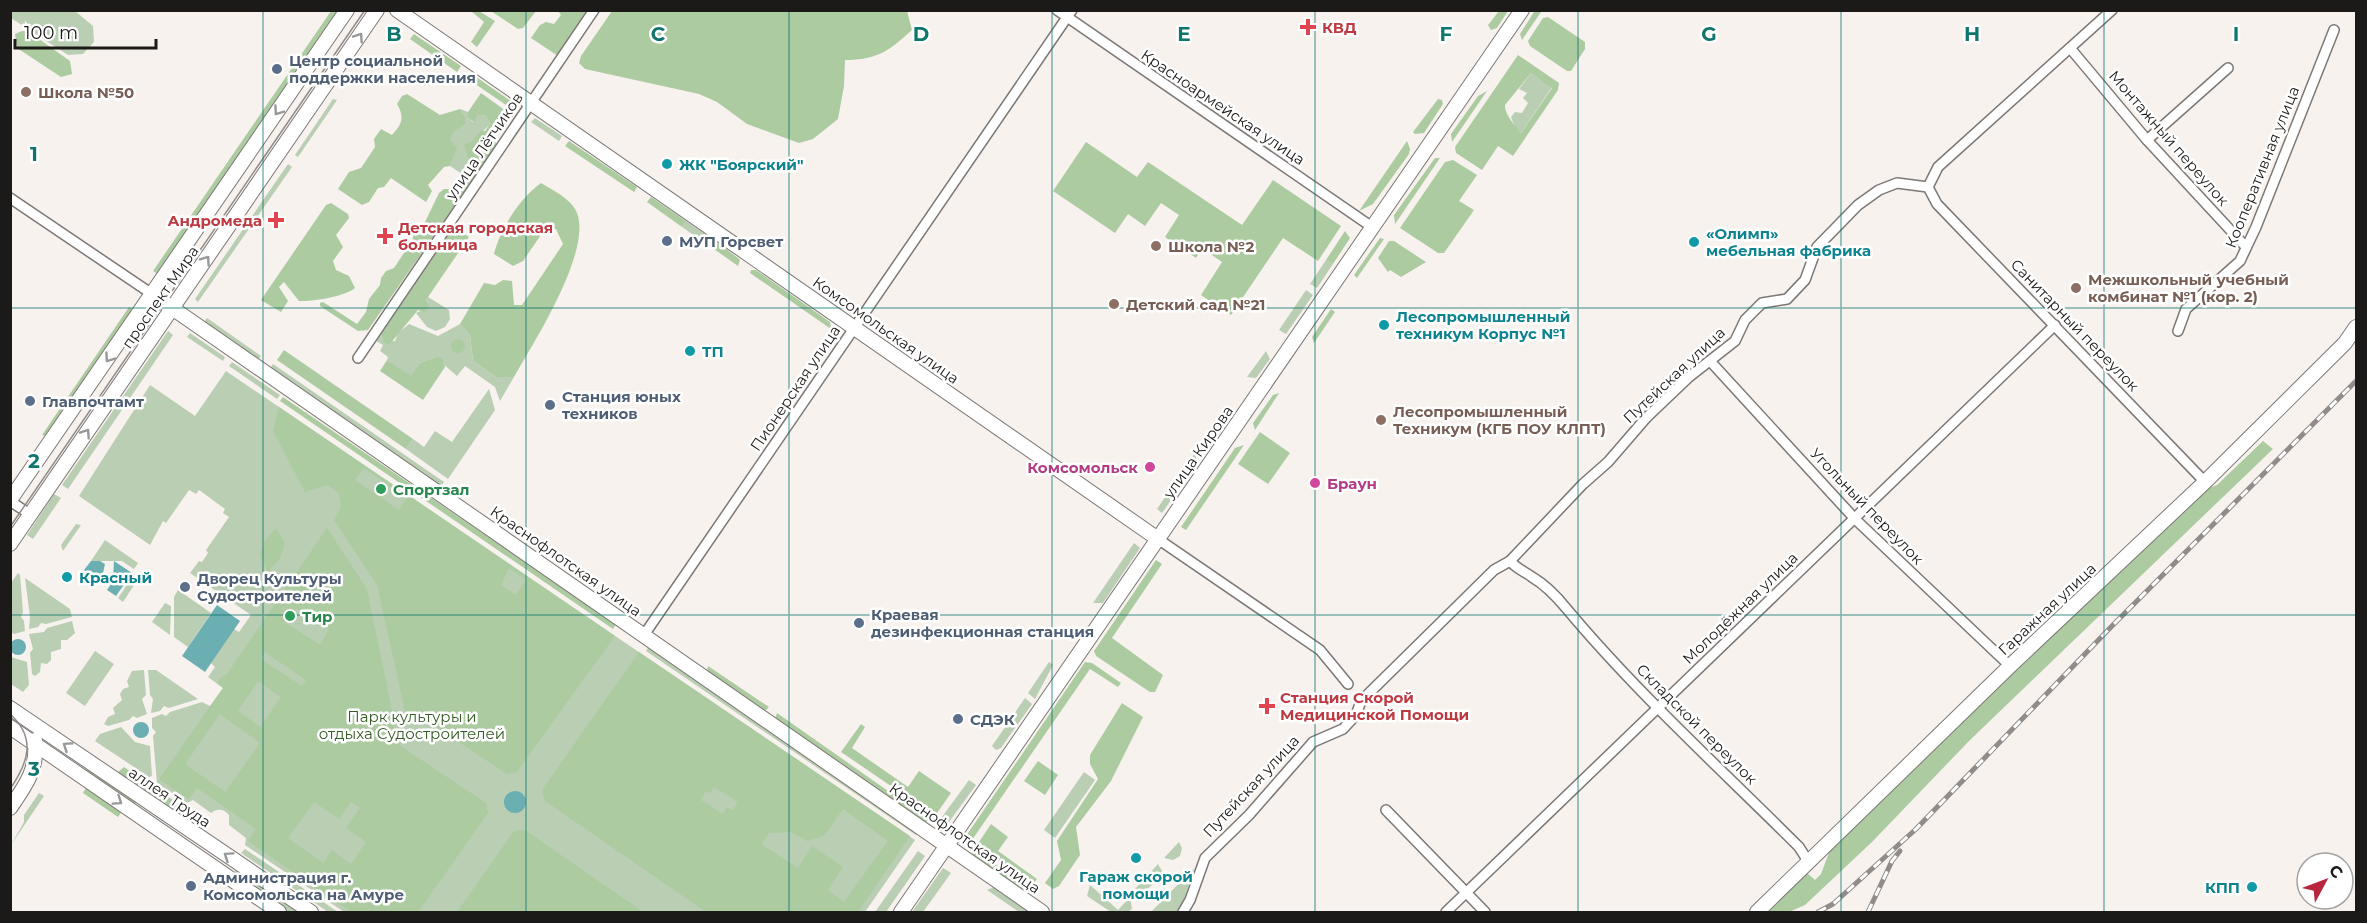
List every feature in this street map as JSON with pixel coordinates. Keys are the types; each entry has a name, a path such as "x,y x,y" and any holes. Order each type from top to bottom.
{"main road":[{"name":"проспект Мира","path":"10,500 347,10"},
{"name":"проспект Мира","path":"10,544 377,10"},
{"name":"Комсомольская улица","path":"397,10 1158,539"},
{"name":"улица Кирова","path":"901,912 1522,10"},
{"name":"Краснофлотская улица","path":"152,294 1042,912"},
{"name":"Гаражная улица","path":"1757,912 2010,666 2205,482 2345,343 2356,327"},
{"path":"10,808 32,778 36,764 31,727 16,712"},
{"name":"аллея Труда","path":"16,712 311,912"},
{"path":"10,727 279,912"},
{"path":"32,778 51,767 70,768"},
{"path":"196,855 206,841"}],"street":[{"name":"улица Лётчиков","path":"358,358 594,10"},
{"name":"Красноармейская улица","path":"1057,10 1070,14 1372,227"},
{"path":"1928,187 1938,167 2112,10"},
{"name":"Пионерская улица","path":"644,635 1070,14"},
{"name":"Кооперативная улица","path":"2178,331 2186,309 2240,261 2334,30"},
{"name":"Монтажный переулок","path":"2070,48 2147,140 2246,247"},
{"path":"2147,140 2228,68"},
{"name":"Путейская улица","path":"1183,912 1190,900 1205,858 1249,814 1305,750 1313,742 1343,729 1356,715 1361,701 1494,570 1510,561 1583,484 1608,462 1646,418 1735,341 1745,320 1762,303 1787,299 1805,280 1817,247 1858,205 1879,190 1897,183 1928,187"},
{"name":"Санитарный переулок","path":"1928,187 1937,204 2205,482"},
{"name":"Краснофлотская улица","path":"10,198 152,294"},
{"name":"Молодёжная улица","path":"1446,912 2055,325"},
{"name":"Угольный переулок","path":"1710,361 1855,519 2010,666"},
{"path":"10,500 31,515"},
{"name":"Комсомольская улица","path":"1158,539 1320,650 1348,684"},
{"name":"Складской переулок","path":"1510,561 1518,569 1532,576 1566,607 1656,709 1701,748 1808,861"},
{"path":"1386,810 1485,912"}],"green space":[{"path":"11,10 75,11 93,26 94,42 83,54 68,55 11,18"},
{"path":"331,11 343,11 161,276 153,271"},
{"path":"471,11 479,11 495,21 477,47 471,42 484,22"},
{"path":"491,11 536,11 523,28 518,29"},
{"path":"558,11 588,11 558,56 531,38 540,25 546,22 554,24 561,15"},
{"path":"612,11 907,11 912,30 882,53 856,60 845,60 844,86 838,119 813,139 799,143 747,124 717,102 699,94 585,69 579,63 581,56"},
{"path":"1499,11 1508,11 1497,28 1491,30 1488,25"},
{"path":"1534,12 1541,12 1522,40 1520,34"},
{"path":"1548,17 1585,42 1585,49 1571,71 1567,71 1530,46 1528,41 1543,18"},
{"path":"22,31 29,32 70,61 72,74 61,77 17,48 15,34"},
{"path":"414,34 461,66 457,72 410,39"},
{"path":"1518,55 1559,83 1558,90 1513,156 1498,146 1482,170 1456,153 1455,147","holes":["1531,73 1552,88 1521,133 1508,116 1505,105"]},
{"path":"1531,73 1552,87 1521,133 1515,128 1511,117 1515,112 1522,113 1528,103 1523,98 1527,93 1519,89"},
{"path":"472,74 515,104 512,109 468,79"},
{"path":"1487,91 1452,142 1451,134 1478,96"},
{"path":"481,93 513,116 510,121 504,120 492,137 497,145 368,330 358,331 320,306 320,303 323,302 357,324 366,312 369,299 380,285 381,278 386,271 394,268 412,241 416,226 424,224 439,193 444,189 453,189 470,164 464,145 482,130 485,131 491,123 485,115 478,115 474,122 468,118 468,112"},
{"path":"407,94 440,115 460,109 466,118 465,124 449,139 457,148 450,166 444,167 428,185 432,191 426,202 391,178 384,187 378,188 369,202 362,205 338,189 349,172 361,168 375,147 374,139 381,129 392,135 398,127 402,117 397,104 402,96"},
{"path":"333,99 337,100 298,157 295,155"},
{"path":"1438,99 1442,100 1443,104 1424,133 1415,134 1413,132"},
{"path":"460,109 468,112 468,118 473,122 478,115 485,115 492,123 470,142 470,164 462,174 450,166 456,148 448,139 466,118"},
{"path":"535,118 562,136 559,141 531,122"},
{"path":"569,141 637,187 634,192 565,146"},
{"path":"1407,141 1409,154 1373,204 1359,211"},
{"path":"1086,142 1137,177 1148,162 1242,225 1273,180 1341,226 1318,261 1283,238 1231,315 1201,295 1222,262 1202,248 1196,258 1165,237 1179,215 1161,203 1145,226 1128,214 1115,233 1053,191"},
{"path":"1435,158 1440,158 1395,224 1394,215"},
{"path":"1453,160 1477,175 1459,201 1474,210 1444,253 1438,253 1400,228 1445,162"},
{"path":"288,164 292,167 198,302 195,299"},
{"path":"541,183 563,196 576,210 579,233 575,253 558,298 514,377 496,377 473,361 470,335 460,324 484,283 495,285 503,280 512,281 514,305 522,305 563,244 556,229 545,229 523,261 513,266 494,254 501,234 512,215 533,189"},
{"path":"651,197 686,221 682,227 647,202"},
{"path":"331,203 348,214 349,218 336,235 343,247 333,261 336,270 349,276 355,288 344,294 328,298 299,301 284,282 279,287 288,301 281,312 261,300 326,205"},
{"path":"686,221 718,243 714,249 682,227"},
{"path":"454,227 469,237 426,300 430,306 425,312 418,310 389,345 383,341 381,334"},
{"path":"1345,231 1350,238 1333,264 1326,260"},
{"path":"1380,238 1384,239 1357,278 1354,275"},
{"path":"1389,241 1394,241 1426,262 1401,277 1390,270 1388,272 1378,258"},
{"path":"718,243 740,260 738,266 714,249"},
{"path":"1326,260 1333,264 1317,288 1310,284"},
{"path":"751,270 756,270 830,322 831,329 750,273"},
{"path":"1306,290 1313,295 1286,334 1279,330"},
{"path":"428,297 449,310 450,319 445,327 436,331 427,327 416,313 430,306 426,300"},
{"path":"129,307 136,311 49,437 42,435"},
{"path":"1331,309 1335,312 1314,343 1312,337"},
{"path":"207,318 261,356 257,361 203,323"},
{"path":"409,324 438,336 460,324 470,335 473,361 496,377 514,377 500,401 495,387 465,366 457,376 435,357 420,363 411,377 387,360 388,357 380,351 383,345 376,341 381,334 383,341 395,341 398,333"},
{"path":"168,331 173,335 68,489 62,485"},
{"path":"190,333 225,357 223,361 187,337"},
{"path":"455,339 461,339 465,346 461,353 455,353 451,349 451,343"},
{"path":"284,350 413,439 406,449 277,360"},
{"path":"1266,351 1270,359 1256,378 1247,377"},
{"path":"435,357 442,358 445,367 423,400 380,371 387,360 411,376 420,363"},
{"path":"232,362 280,395 277,399 229,366"},
{"path":"273,364 444,482 440,488 269,370"},
{"name":"Парк культуры и отдыха Судостроителей","path":"226,371 915,840 865,912 344,912 245,845 246,838 229,825 229,815 225,811 218,810 211,813 193,800 187,803 157,783 153,736 156,732 152,728 152,718 162,714 166,716 170,712 202,702 210,706 223,688 208,677 215,667 211,663 234,629 239,632 251,615 190,573 199,561 202,562 208,553 206,550 229,517 223,513 225,509 199,490 196,494 189,490 166,523 163,521 150,545 79,496 150,385 195,416"},
{"path":"489,389 495,410 448,479 406,449 413,439 424,447 435,431 452,442"},
{"path":"1279,393 1255,430 1253,423 1273,395"},
{"path":"283,397 616,624 613,629 280,401"},
{"path":"279,407 615,636 516,773 507,774 421,717 407,720 377,585 334,520 341,506 339,493 327,485 305,492 273,431","holes":["364,468 407,498 399,510 355,480","509,568 526,580 516,595 501,585"]},
{"path":"1260,432 1290,453 1268,484 1238,464"},
{"path":"2263,441 2273,449 1970,740 1872,842 1805,905 1789,912 1768,912 1805,871 1815,880 1821,874 1830,850 2202,491 2217,485"},
{"path":"1244,445 1186,530 1181,527 1235,448"},
{"path":"1195,453 1197,463 1162,513 1157,509"},
{"path":"54,494 61,498 33,539 27,535"},
{"path":"76,524 81,525 63,551 61,545"},
{"path":"276,528 285,543 280,558 268,572 260,555 264,542"},
{"path":"327,528 367,589 399,745 486,803 488,813 418,912 351,912 248,841 256,829 197,788 189,799 159,779 223,688 217,683 227,674","holes":["296,608 329,630 320,645 286,623","265,652 306,680 302,686 261,659","258,681 281,697 260,727 238,711","220,714 260,743 225,792 185,764","314,802 339,819 351,802 360,808 346,828 366,842 351,864 332,850 323,863 288,838"]},
{"path":"105,540 138,563 134,569 122,561 91,561"},
{"path":"1134,543 1140,548 1103,603 1093,603"},
{"path":"1156,560 1162,564 1112,638 1163,675 1155,692 1150,692 1096,656 1094,651"},
{"path":"18,573 23,612 21,617 25,631 14,634 11,632 11,583"},
{"path":"25,578 70,609 72,617 46,624 41,623 38,627 29,629 30,617"},
{"path":"131,579 136,582 123,602 118,598"},
{"path":"178,590 211,613 188,647 174,637 174,597"},
{"path":"165,603 171,606 170,635 152,622"},
{"path":"72,621 75,633 67,640 61,640 61,649 51,652 51,660 47,664 41,663 40,672 35,676 32,674 30,653 33,649 29,634 44,632 47,628"},
{"path":"649,646 920,830 916,835 646,651"},
{"path":"95,651 114,664 85,706 66,693"},
{"path":"639,652 910,836 858,912 706,912 545,801 542,790","holes":["714,787 738,802 733,810 727,807 723,814 701,800 706,791 710,793","843,809 888,841 844,902 828,890 843,867 812,846 798,868 761,844 769,833 791,832 807,841 824,836"]},
{"path":"11,657 27,662 29,685 23,692 11,684"},
{"path":"1049,662 1053,665 1035,699 1028,693"},
{"path":"1085,662 1092,663 1121,683 1118,687 1090,669 972,840 966,836"},
{"path":"708,666 769,707 764,712 707,671"},
{"path":"144,670 146,695 142,699 147,714 137,718 133,716 129,720 108,726 104,724 108,717 115,714 113,708 122,700 120,694 123,689 129,687 127,681 132,671"},
{"path":"148,670 156,670 198,699 169,708 164,706 160,711 151,713 153,699 150,695"},
{"path":"1025,698 1032,704 1001,748 996,750 992,746"},
{"path":"1122,703 1143,717 1111,781 1076,827 1080,855 1059,886 1053,889 1045,883 1061,860 1057,841 1098,779 1090,764 1090,755"},
{"path":"777,713 928,819 924,825 775,719"},
{"path":"861,724 865,727 852,748 908,787 919,771 951,793 935,816 841,752"},
{"path":"121,727 135,742 150,746 152,776 149,777 95,741 100,734"},
{"path":"1038,761 1058,775 1045,795 1024,781"},
{"path":"124,767 155,789 148,794 118,772"},
{"path":"88,769 139,800 132,806 86,771"},
{"path":"1084,772 1095,780 1055,838 1044,830"},
{"path":"969,780 976,785 949,822 942,817"},
{"path":"87,786 122,811 118,817 83,793"},
{"path":"160,791 190,812 185,819 153,797"},
{"path":"39,793 44,796 11,845 24,822 24,815"},
{"path":"991,824 1008,837 998,851 1037,879 1033,884 977,845"},
{"path":"525,830 643,912 457,912 514,831"},
{"path":"1179,842 1182,848 1180,856 1173,860 1164,858"},
{"path":"245,849 338,912 328,912 241,853"},
{"path":"974,849 1030,889 1023,890 971,854"},
{"path":"918,851 925,856 886,912 875,912"},
{"path":"1158,864 1162,871 1161,877 1144,892 1135,889"},
{"path":"943,868 951,873 923,912 912,912"},
{"path":"1194,868 1180,912 1151,912"},
{"path":"236,869 302,912 287,912 233,876"},
{"path":"1090,885 1118,910 1130,897 1132,909 1128,912 1111,912 1087,896"},
{"path":"994,887 1031,912 1019,912 987,890"}],"water":[{"path":"91,561 100,561 105,564 101,582 84,570"},
{"path":"114,561 132,573 116,596 107,590 113,581"},
{"path":"217,605 240,621 205,672 182,656"},
{"path":"18,639 24,641 26,647 24,653 18,655 12,653 10,647 12,641"},
{"path":"141,722 147,724 149,730 147,736 141,738 135,736 133,730 135,724"},
{"path":"515,791 523,794 526,802 523,810 515,813 507,810 504,802 507,794"}],"tram line":[{"path":"10,527 365,10"},
{"path":"10,714 24,732 27,741 25,760 10,789"}],"railway":[{"path":"1818,912 1833,904 1916,829 2111,627 2356,381"},
{"path":"1868,912 1892,861 1900,851"}],"place":[{"name":"КВД","path":"1308,27"},
{"name":"Центр социальной поддержки населения","path":"277,69"},
{"name":"Школа №50","path":"26,92"},
{"name":"ЖК \"Боярский\"","path":"667,164"},
{"name":"Андромеда","path":"276,220"},
{"name":"Детская городская больница","path":"385,236"},
{"name":"МУП Горсвет","path":"667,241"},
{"name":"«Олимп» мебельная фабрика","path":"1694,242"},
{"name":"Школа №2","path":"1156,246"},
{"name":"Межшкольный учебный комбинат №1 (кор. 2)","path":"2076,288"},
{"name":"Детский сад №21","path":"1114,304"},
{"name":"Лесопромышленный техникум Корпус №1","path":"1384,325"},
{"name":"ТП","path":"690,351"},
{"name":"Главпочтамт","path":"30,401"},
{"name":"Станция юных техников","path":"550,405"},
{"name":"Лесопромышленный Техникум (КГБ ПОУ КЛПТ)","path":"1381,420"},
{"name":"Комсомольск","path":"1150,467"},
{"name":"Браун","path":"1315,483"},
{"name":"Спортзал","path":"381,489"},
{"name":"Красный","path":"67,577"},
{"name":"Дворец Культуры Судостроителей","path":"185,587"},
{"name":"Тир","path":"290,616"},
{"name":"Краевая дезинфекционная станция","path":"859,623"},
{"name":"Станция Скорой Медицинской Помощи","path":"1267,706"},
{"name":"СДЭК","path":"958,719"},
{"name":"Гараж скорой помощи","path":"1136,858"},
{"name":"Администрация г. Комсомольска на Амуре","path":"191,886"},
{"name":"КПП","path":"2252,887"}]}
